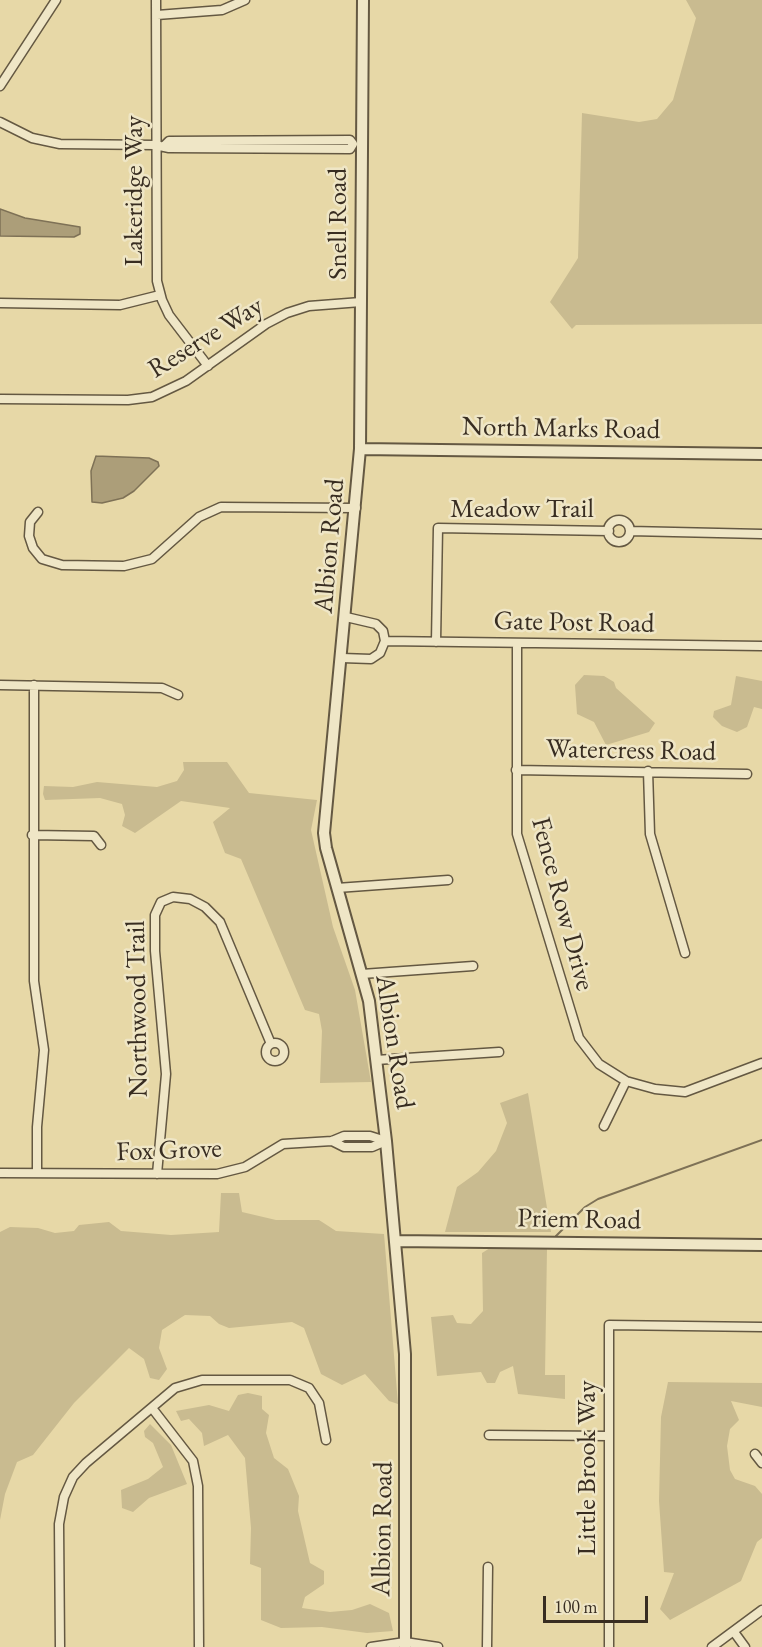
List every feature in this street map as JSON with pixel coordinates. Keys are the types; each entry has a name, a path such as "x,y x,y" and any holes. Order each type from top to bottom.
{"street":[{"path":"0,86 56,0"},
{"name":"Lakeridge Way","path":"156,0 160,145 156,263 160,295 174,323 208,366"},
{"path":"157,15 222,10 245,0"},
{"name":"Snell Road","path":"360,449 361,302 358,144 363,0"},
{"path":"0,122 32,138 52,143 160,145 169,148 350,149 358,144"},
{"path":"0,303 120,305 160,295"},
{"name":"Reserve Way","path":"0,399 144,399 179,386 287,313 318,305 361,302"},
{"name":"North Marks Road","path":"360,449 762,454"},
{"name":"Albion Road","path":"360,449 324,833 371,1012 386,1141 405,1353 405,1645"},
{"path":"38,513 30,522 29,537 33,548 42,559 62,565 123,566 152,559 199,517 221,507 356,508"},
{"name":"Meadow Trail","path":"618,520 627,524 630,531 626,539 620,542 613,540 609,531 612,523 618,520"},
{"name":"Meadow Trail","path":"436,642 438,528 609,531"},
{"name":"Meadow Trail","path":"630,531 762,534"},
{"path":"342,658 369,660 380,653 385,641 383,631 376,624 346,617"},
{"name":"Gate Post Road","path":"385,641 762,646"},
{"name":"Fence Row Drive","path":"518,643 515,819 518,842 579,1038 599,1064 626,1081 655,1089 685,1092 762,1063"},
{"path":"0,685 162,688 178,695"},
{"path":"34,685 32,835 34,981 44,1050 37,1127 37,1173"},
{"name":"Watercress Road","path":"516,770 747,774"},
{"path":"648,771 650,834 685,953"},
{"path":"32,835 94,836 101,844"},
{"path":"337,888 448,880"},
{"name":"Northwood Trail","path":"158,1174 166,1074 155,951 154,915 161,902 173,897 190,899 205,907 220,922 271,1044"},
{"path":"362,974 473,966"},
{"path":"376,1060 499,1052"},
{"path":"604,1126 626,1081"},
{"name":"Fox Grove","path":"0,1173 217,1174 245,1167 283,1144 332,1141 344,1146 372,1147 386,1141"},
{"name":"Priem Road","path":"395,1241 762,1245"},
{"name":"Little Brook Way","path":"609,1647 609,1325 762,1327"},
{"path":"60,1647 59,1524 64,1497 73,1477 86,1462 175,1388 202,1380 290,1380 309,1388 319,1403 326,1440"},
{"path":"152,1408 194,1461 198,1486 199,1647"},
{"path":"489,1435 609,1436"},
{"path":"755,1454 762,1463"},
{"path":"487,1647 488,1567"},
{"path":"712,1647 762,1610"},
{"path":"734,1632 745,1647"},
{"path":"371,1647 405,1645 438,1647"}],"shaded area":[{"path":"686,0 762,0 762,324 576,325 572,329 550,302 578,258 582,113 639,122 657,119 673,100 696,18"},
{"path":"0,209 25,218 80,227 80,234 74,237 0,236"},
{"path":"96,456 149,458 158,462 159,466 134,491 123,498 102,503 92,502 91,471"},
{"path":"584,675 604,676 614,682 616,688 655,723 649,732 606,745 594,722 577,714 575,685"},
{"path":"736,676 762,681 762,709 754,707 747,727 737,732 722,726 713,717 714,711 731,705"},
{"path":"183,762 227,762 249,793 317,800 311,830 333,927 355,990 371,1082 320,1083 322,1031 319,1014 305,1010 241,859 225,853 213,822 230,808 181,801 135,833 122,826 125,815 122,804 100,798 45,800 43,794 44,786 73,787 97,782 157,787 177,781 184,770"},
{"path":"528,1093 551,1232 445,1232 457,1187 478,1172 496,1151 507,1123 500,1103"},
{"path":"221,1193 239,1193 242,1212 276,1220 319,1220 336,1231 384,1234 398,1404 389,1401 365,1374 342,1385 321,1374 304,1328 292,1322 229,1328 219,1324 210,1316 185,1315 162,1330 159,1348 167,1369 159,1380 150,1378 144,1359 129,1348 74,1403 33,1455 17,1462 5,1494 0,1520 0,1232 10,1227 38,1228 55,1233 74,1231 79,1225 109,1222 121,1231 171,1235 219,1232"},
{"path":"490,1248 547,1249 545,1375 565,1375 565,1399 518,1394 513,1366 500,1372 495,1383 487,1383 481,1372 437,1376 431,1317 453,1315 457,1323 471,1324 483,1311 482,1253"},
{"path":"668,1382 762,1383 762,1407 731,1401 739,1420 730,1429 727,1446 730,1470 735,1479 755,1486 762,1494 762,1538 757,1542 741,1581 670,1620 660,1609 674,1573 664,1572 659,1501 661,1417"},
{"path":"248,1393 262,1396 262,1409 269,1415 266,1433 274,1458 288,1469 299,1496 298,1511 310,1563 324,1571 324,1584 305,1597 302,1608 330,1612 352,1610 370,1604 389,1613 393,1631 367,1633 322,1627 281,1628 261,1620 261,1568 250,1564 251,1528 245,1458 228,1435 204,1446 202,1433 189,1419 181,1421 176,1411 209,1405 229,1411 238,1395"},
{"path":"150,1424 171,1445 187,1484 149,1498 133,1512 122,1508 121,1490 148,1479 163,1467 153,1443 145,1437 144,1431"}],"waterway":[{"path":"556,1236 585,1207 598,1199 762,1140"}]}
